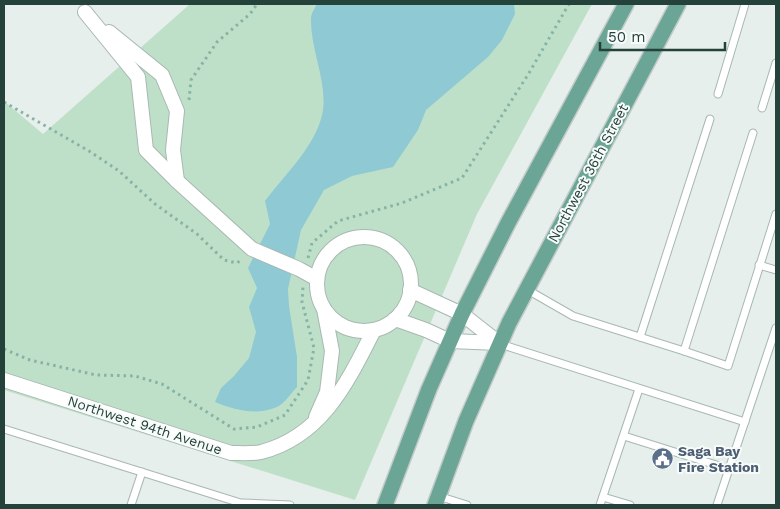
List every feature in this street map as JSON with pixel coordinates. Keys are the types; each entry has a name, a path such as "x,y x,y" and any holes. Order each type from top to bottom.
{"main road":[{"path":"385,505 408,443 462,314 508,223 626,4"},
{"name":"Northwest 36th Street","path":"436,501 466,421 526,289 678,4"}],"street":[{"path":"74,4 86,8 162,75 176,111 173,150 177,180"},
{"path":"86,8 138,77 146,150 252,249 299,269 317,279"},
{"path":"312,426 327,392 332,351 324,309 318,294 317,279 321,264 330,250 342,241 358,236 373,237 388,242 400,252 408,266 411,281 409,297 402,311 394,320 374,330 363,331 347,328 334,320 324,309"},
{"path":"410,290 462,314 500,343"},
{"path":"394,320 426,330 450,341 500,343"},
{"name":"Northwest 94th Avenue","path":"4,380 231,453 260,452 286,442 312,426 333,403 354,369 374,330"}],"lane":[{"path":"718,94 745,4"},
{"path":"762,108 776,63"},
{"path":"640,337 710,119"},
{"path":"684,351 754,133"},
{"path":"526,289 573,316 728,366 776,214"},
{"path":"759,265 776,270"},
{"path":"717,505 776,328"},
{"path":"500,343 745,422"},
{"path":"600,505 639,389"},
{"path":"4,429 245,504 290,505"},
{"path":"624,436 729,470"},
{"path":"131,505 142,472"},
{"path":"603,497 630,505"},
{"path":"436,501 467,505"}],"path":[{"path":"188,107 191,80 217,42 250,14 257,4"},
{"path":"4,102 89,151 119,171 155,204 197,234 224,260 237,263 252,249"}],"green space":[{"path":"190,4 592,4 477,214 355,500 4,390 4,101 43,134"}],"water":[{"path":"317,4 514,4 515,14 502,40 488,57 426,110 418,130 393,167 352,176 324,190 301,230 288,289 297,357 297,387 280,406 269,410 246,411 215,402 221,388 249,358 256,332 249,307 257,288 248,268 270,224 265,201 308,147 320,123 324,99 323,88 311,29 311,16"}],"place":[{"name":"Saga Bay Fire Station","path":"662,459"}]}
